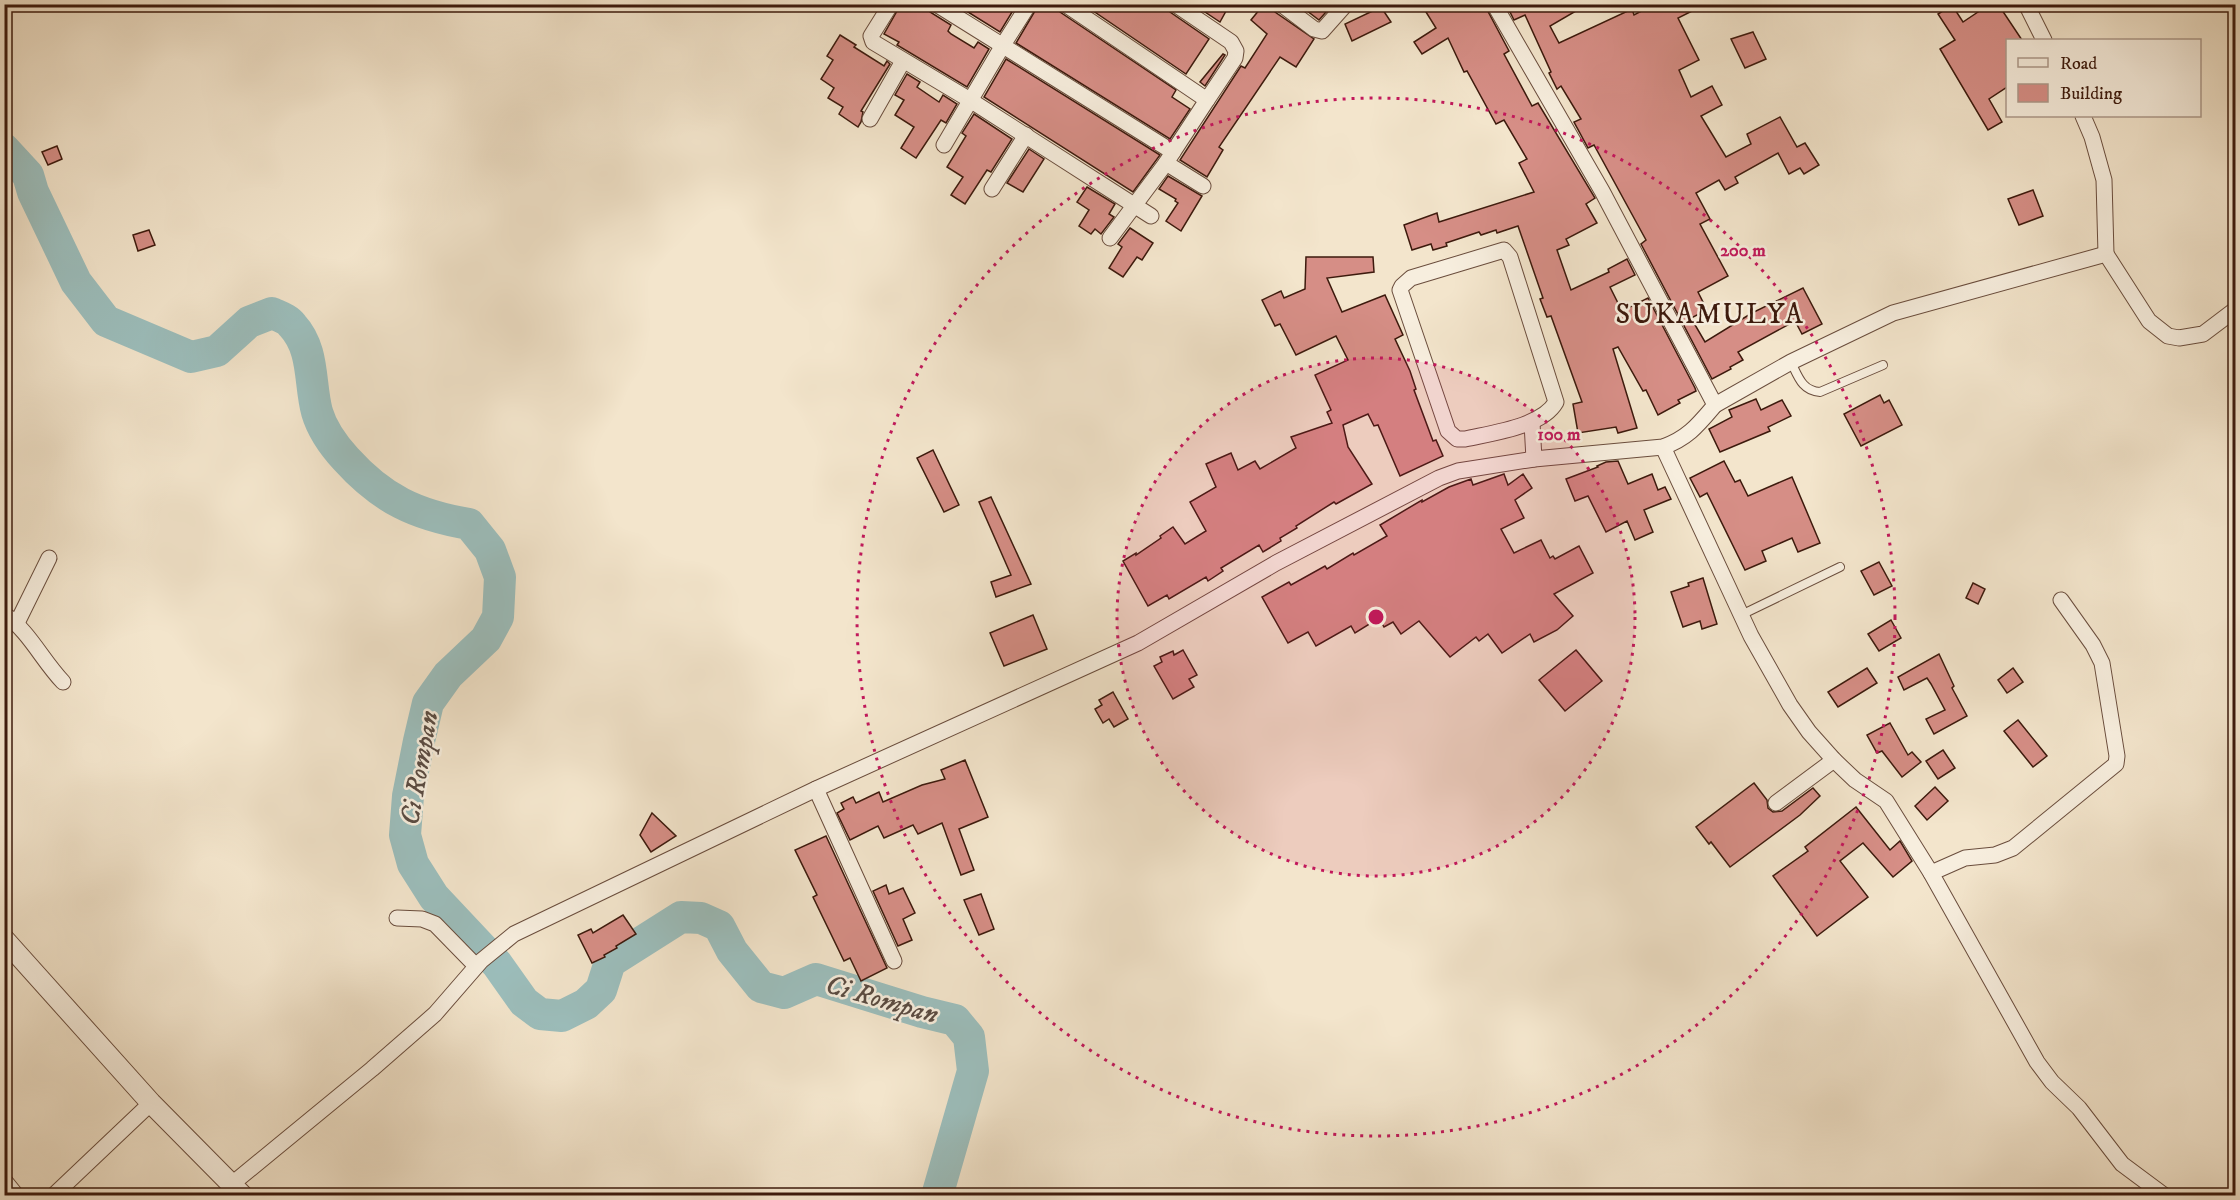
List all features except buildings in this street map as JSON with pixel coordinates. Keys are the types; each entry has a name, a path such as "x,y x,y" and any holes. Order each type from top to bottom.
{"street":[{"path":"891,4 873,32 872,39 903,61 970,100 1151,216"},
{"path":"936,4 1003,45 1170,158 1203,186"},
{"path":"944,145 1029,4"},
{"path":"1065,4 1207,100"},
{"path":"1110,238 1170,158 1235,58 1236,51 1231,42 1175,4"},
{"path":"1281,4 1314,29 1322,31 1346,4"},
{"path":"1494,4 1602,191 1715,405"},
{"path":"2026,4 2043,39"},
{"path":"870,119 903,61"},
{"path":"2083,117 2092,137 2104,180 2106,254 2149,321 2168,336 2179,338 2203,334 2235,309"},
{"path":"992,189 1026,135"},
{"path":"1504,250 1508,253 1556,402 1551,409 1532,423 1465,440 1452,436 1448,431 1401,290 1406,282 1504,250"},
{"path":"4,939 151,1103 238,1190 435,1014 478,963 514,934 816,789 1138,643 1276,563 1439,478 1458,471 1534,459 1663,447 1688,435 1715,405 1791,362 1893,313 2106,254"},
{"path":"1532,423 1534,459"},
{"path":"1663,447 1741,615 1790,705 1809,732 1834,760 1855,780 1886,801 1931,873 2037,1062 2052,1082 2079,1108 2122,1164 2165,1196"},
{"path":"49,558 11,619 63,682"},
{"path":"1931,873 1965,858 1995,855 2013,848 2116,764 2117,756 2102,663 2093,645 2061,600"},
{"path":"1776,803 1834,760"},
{"path":"816,789 894,961"},
{"path":"397,918 422,919 435,924 478,963"},
{"path":"53,1196 151,1103"},
{"path":"4,1180 16,1196"}],"lane":[{"path":"1791,362 1810,392 1820,393 1882,365"},
{"path":"1741,615 1840,567"}],"waterway":[{"name":"Ci Rompan","path":"4,149 28,175 33,192 76,282 106,321 191,357 217,351 249,322 272,313 285,319 299,335 304,345 319,418 325,431 342,454 373,485 401,503 432,516 469,524 490,550 500,577 498,617 486,639 448,675 428,703 408,796 405,835 413,864 434,897 497,964 524,1002 540,1014 562,1016 586,1004 601,990 610,962 681,917 701,918 719,926 732,951 761,987 784,993 816,979 955,1020 969,1037 973,1071 937,1196"}],"district":[{"name":"SUKAMULYA","path":"1710,313"}]}
